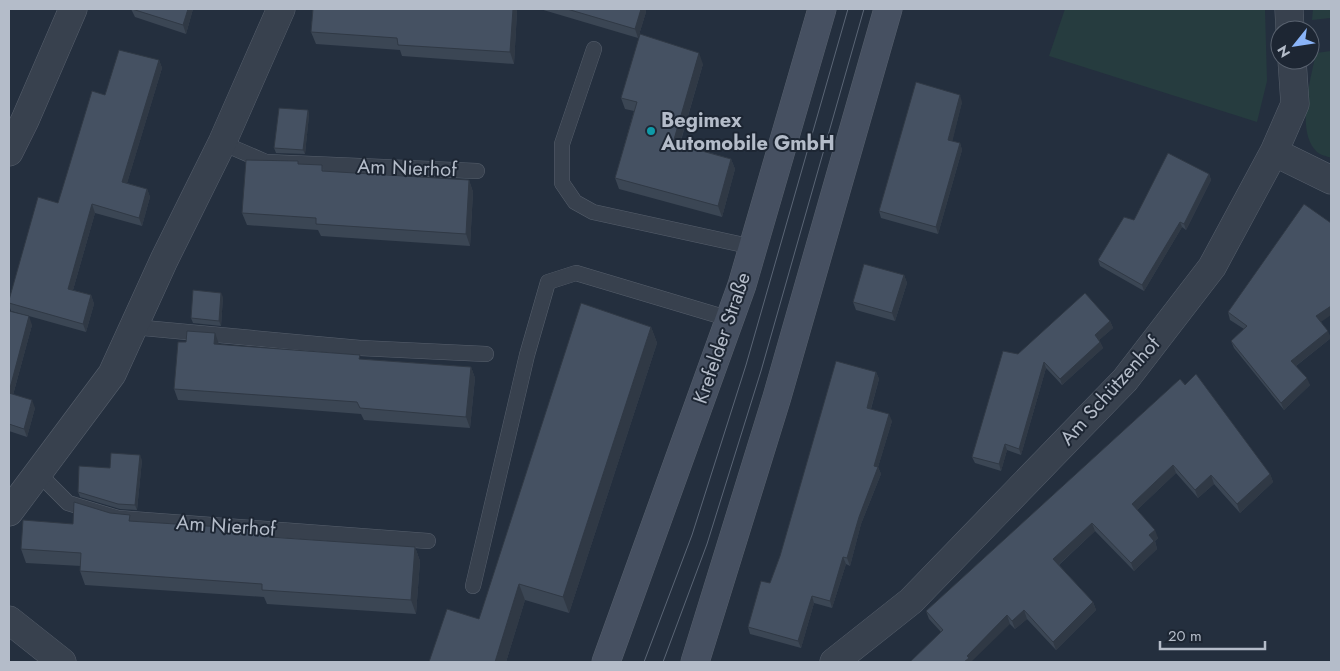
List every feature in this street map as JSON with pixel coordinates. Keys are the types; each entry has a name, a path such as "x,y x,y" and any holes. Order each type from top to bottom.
{"street":[{"path":"9,152 25,120 73,9"},
{"path":"9,512 112,374 222,143 281,9"},
{"name":"Krefelder Straße","path":"606,662 730,319 753,247 822,9"},
{"path":"695,662 777,397 888,9"},
{"name":"Am Schützenhof","path":"834,662 911,601 1125,380 1212,267 1274,152 1295,104 1293,70"},
{"path":"1274,152 1331,180"},
{"path":"9,620 62,662"}],"lane":[{"path":"594,49 562,144 562,183 575,202 593,212 753,247"},
{"name":"Am Nierhof","path":"222,143 266,162 477,171"},
{"path":"472,586 526,355 548,282 576,273 730,319"},
{"path":"133,327 360,348 486,354"},
{"name":"Am Nierhof","path":"38,473 68,503 118,518 428,541"}],"green space":[{"path":"1065,9 1265,9 1267,81 1257,122 1049,56"},
{"path":"1313,9 1331,9 1331,26 1330,18 1312,20"},
{"path":"1331,51 1331,158 1317,152 1310,143 1307,132 1306,104 1308,90 1312,70 1320,70 1320,52"}],"building":[{"path":"132,9 188,9 183,25"},
{"path":"313,9 513,9 510,52 398,45 397,38 311,32"},
{"path":"567,9 641,9 635,29"},
{"path":"640,34 699,53 673,143 731,159 718,206 615,178 637,102 621,98"},
{"path":"119,50 159,60 122,182 147,189 139,218 92,204 68,289 91,295 83,324 9,303 9,300 38,197 58,203 92,91 105,95"},
{"path":"916,82 960,95 948,140 960,143 936,227 879,211"},
{"path":"279,108 308,110 303,150 274,148"},
{"path":"1168,153 1209,174 1184,224 1180,222 1142,285 1098,260 1124,217 1134,220"},
{"path":"246,160 298,161 298,164 322,165 322,171 469,180 466,234 316,224 316,218 242,213"},
{"path":"1304,204 1331,223 1331,306 1316,316 1328,331 1291,361 1307,378 1281,403 1231,341 1247,326 1228,312"},
{"path":"864,264 904,275 892,313 853,302"},
{"path":"193,290 221,293 219,321 191,318"},
{"path":"1085,293 1110,321 1095,335 1100,342 1060,379 1044,362 1019,449 1005,444 999,464 972,457 1003,351 1018,354"},
{"path":"581,303 651,327 563,597 519,584 495,662 429,662 447,609 479,619"},
{"path":"9,311 29,316 9,392"},
{"path":"187,331 215,333 214,344 360,355 359,359 471,367 466,417 360,408 357,402 174,389 178,342 186,342"},
{"path":"836,361 876,372 867,408 889,414 874,466 878,467 859,517 847,558 843,557 830,601 812,596 798,641 748,627 761,581 770,583 780,556"},
{"path":"1196,374 1270,474 1237,504 1211,475 1195,490 1173,465 1132,504 1155,530 1149,535 1154,541 1131,563 1092,523 1053,559 1093,602 1053,642 1024,610 1012,621 1007,615 967,656 969,658 964,662 910,662 943,630 926,611 1180,379 1185,385"},
{"path":"9,393 32,400 24,429 9,424"},
{"path":"111,453 140,455 135,505 118,504 78,492 79,466 110,468"},
{"path":"74,502 110,513 130,515 129,521 269,530 269,537 415,547 411,600 262,590 262,584 80,571 81,553 21,549 23,520 73,524"}],"tram line":[{"path":"644,662 692,535 746,365 848,9"},
{"path":"663,662 707,544 761,371 864,9"}],"place":[{"name":"Begimex Automobile GmbH","path":"651,131"}]}
